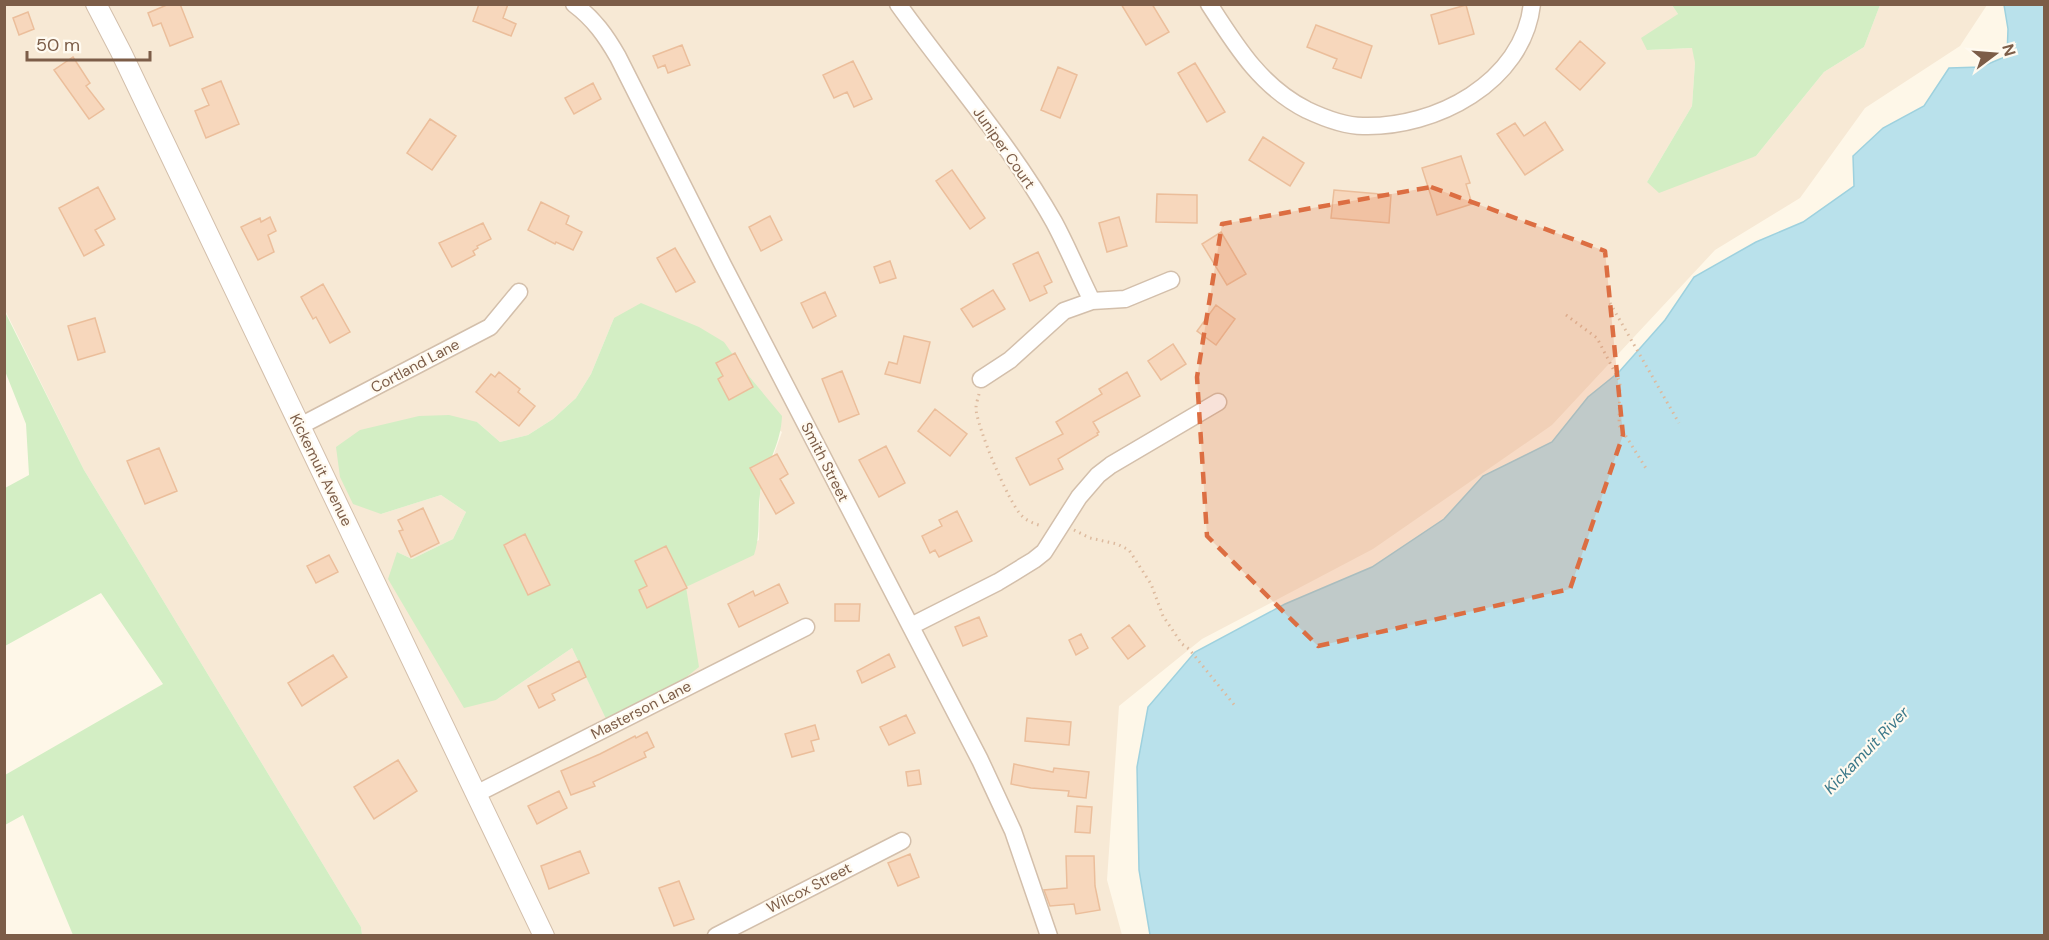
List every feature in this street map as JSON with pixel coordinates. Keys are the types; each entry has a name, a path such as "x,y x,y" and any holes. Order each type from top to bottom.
{"street":[{"name":"Kickemuit Avenue","path":"96,4 544,936"},
{"name":"Smith Street","path":"574,4 596,24 618,57 723,265 911,626 1000,801 1013,831 1049,936"},
{"name":"Juniper Court","path":"898,4 996,134 1031,186 1054,223 1092,301"},
{"path":"1209,4 1242,55 1275,90 1325,118 1344,124 1363,126 1402,124 1449,108 1478,92 1492,80 1522,42 1532,4"},
{"path":"981,379 1010,360 1064,311 1092,301 1125,299 1171,280"},
{"name":"Cortland Lane","path":"300,426 490,327 519,292"},
{"path":"911,626 998,582 1034,560 1044,552 1079,496 1098,475 1218,402"},
{"name":"Masterson Lane","path":"476,794 806,627"},
{"name":"Wilcox Street","path":"716,936 902,841"}],"path":[{"path":"1610,303 1679,423"},
{"path":"1566,315 1597,338 1620,382 1619,424 1647,470"},
{"path":"1189,649 1236,707"}],"highlighted area":[{"path":"1431,187 1605,251 1623,435 1570,589 1318,646 1207,536 1197,377 1222,224"}],"shaded area":[{"path":"5,5 1672,5 1678,14 1648,50 1693,48 1695,63 1692,106 1647,182 1756,156 1824,72 1864,47 1880,5 1987,5 1960,46 1865,108 1800,198 1715,250 1552,425 1373,549 1202,639 1119,706 1107,880 1122,935 362,935 361,927 84,470 5,310","holes":["614,318 782,432 760,493 759,540 685,587 608,722 572,648 496,700 397,552 412,559 453,539 466,512 441,495 381,514 477,422 500,442 528,435 553,419 576,398 591,374"]}],"green space":[{"path":"1672,5 1880,5 1864,47 1824,72 1756,156 1659,193 1647,182 1692,106 1695,63 1692,48 1647,50 1641,38 1678,14"},
{"path":"641,303 699,327 724,342 782,416 779,437 762,484 754,555 686,587 699,667 670,690 608,723 572,648 496,700 464,708 388,579 397,552 412,559 453,539 466,512 441,495 381,514 353,504 340,477 336,447 360,430 419,416 449,415 477,422 500,442 528,435 553,419 576,398 591,374 614,318"},
{"path":"4,310 84,470 361,927 362,935 73,935 23,815 5,825 5,775 163,684 101,593 5,646 5,488 29,475 26,424 5,371"}],"water":[{"name":"Kickamuit River","path":"2004,5 2044,5 2044,935 1150,935 1139,870 1137,767 1148,707 1195,652 1285,604 1372,567 1444,519 1483,476 1552,442 1588,397 1619,372 1665,320 1694,277 1756,242 1803,222 1854,186 1853,156 1883,128 1924,106 1949,68 1981,67 2007,56 2008,29"}],"building":[{"path":"169,4 180,4 193,37 170,46 161,23 153,26 148,13"},
{"path":"479,4 508,4 503,18 516,24 511,36 473,21"},
{"path":"1121,4 1152,4 1169,32 1146,45"},
{"path":"1466,5 1474,34 1439,44 1431,15"},
{"path":"28,12 34,29 19,35 13,18"},
{"path":"1316,25 1372,46 1361,78 1333,68 1337,59 1307,47"},
{"path":"1580,41 1605,63 1580,90 1556,69"},
{"path":"682,45 690,65 668,73 665,65 658,68 653,56"},
{"path":"73,57 90,83 86,86 104,109 89,119 54,70"},
{"path":"853,61 872,99 854,107 847,92 834,98 823,75"},
{"path":"1195,63 1225,112 1207,122 1178,73"},
{"path":"1058,67 1077,75 1060,118 1041,110"},
{"path":"221,81 239,124 206,138 195,111 209,105 202,89"},
{"path":"593,83 601,99 574,114 565,98"},
{"path":"430,119 456,136 432,170 407,153"},
{"path":"1545,122 1563,150 1525,175 1497,134 1515,123 1524,136"},
{"path":"1263,137 1304,163 1290,186 1249,160"},
{"path":"1461,156 1470,183 1466,184 1472,204 1437,215 1422,168"},
{"path":"952,170 985,218 970,229 936,181"},
{"path":"98,187 115,219 95,230 104,245 84,256 59,208"},
{"path":"1334,190 1391,195 1389,223 1331,218"},
{"path":"1157,194 1197,195 1197,223 1156,222"},
{"path":"541,202 569,216 566,224 582,232 573,250 556,242 555,244 528,230"},
{"path":"770,216 782,240 761,251 749,227"},
{"path":"270,217 276,231 268,235 274,252 258,260 241,227 260,218 261,222"},
{"path":"1119,217 1127,246 1107,252 1099,223"},
{"path":"483,223 491,239 477,246 478,248 473,251 475,255 452,267 439,243"},
{"path":"1221,232 1246,274 1227,285 1202,244"},
{"path":"675,248 695,282 676,292 657,258"},
{"path":"1038,252 1052,282 1044,286 1047,293 1030,301 1013,264"},
{"path":"890,261 896,278 880,283 874,267"},
{"path":"323,284 350,332 330,343 316,317 313,319 301,297"},
{"path":"993,290 1005,309 973,327 961,309"},
{"path":"825,292 836,316 813,328 801,303"},
{"path":"1216,305 1235,319 1216,345 1197,331"},
{"path":"95,318 105,352 78,360 68,326"},
{"path":"904,336 930,342 920,383 885,374 889,362 897,364"},
{"path":"1173,344 1186,364 1161,380 1148,361"},
{"path":"735,353 753,387 729,400 718,379 723,376 716,363"},
{"path":"842,371 859,414 839,422 822,379"},
{"path":"499,372 520,389 518,392 535,406 519,426 476,392 491,374 495,377"},
{"path":"1127,372 1140,396 1093,422 1099,432 1098,435 1058,459 1063,469 1030,485 1016,458 1063,434 1056,422 1102,394 1099,389"},
{"path":"935,409 967,434 950,456 918,431"},
{"path":"886,446 905,483 879,497 859,460"},
{"path":"159,448 177,491 145,504 127,461"},
{"path":"777,454 788,474 780,479 794,503 776,514 750,468"},
{"path":"423,508 439,543 411,557 399,531 403,530 398,520"},
{"path":"957,511 972,541 939,557 935,550 930,553 922,536 942,526 939,520"},
{"path":"525,534 550,585 528,595 504,545"},
{"path":"666,546 687,588 647,608 639,590 647,586 635,561"},
{"path":"329,555 338,572 316,583 307,566"},
{"path":"779,584 788,603 739,627 728,604 753,591 755,596"},
{"path":"835,604 860,604 859,621 835,621"},
{"path":"979,617 987,636 963,646 955,627"},
{"path":"1129,625 1145,646 1128,659 1112,638"},
{"path":"1081,634 1088,648 1076,655 1069,640"},
{"path":"889,654 895,667 862,683 857,671"},
{"path":"333,655 347,677 302,706 288,683"},
{"path":"579,661 586,677 552,694 555,700 539,708 528,686"},
{"path":"906,715 915,733 889,745 880,727"},
{"path":"1027,718 1071,722 1069,745 1025,741"},
{"path":"815,725 819,739 811,741 814,751 792,757 785,734"},
{"path":"647,732 654,747 644,752 646,757 593,782 595,786 571,795 561,771"},
{"path":"398,760 417,791 374,819 354,787"},
{"path":"1014,764 1053,772 1054,768 1089,772 1086,798 1068,796 1069,791 1011,784"},
{"path":"919,770 921,784 908,786 906,772"},
{"path":"559,791 567,808 537,824 528,806"},
{"path":"1077,806 1092,807 1090,833 1075,832"},
{"path":"580,851 589,873 549,889 541,866"},
{"path":"910,854 919,877 898,886 888,863"},
{"path":"1066,856 1094,856 1095,886 1100,910 1076,914 1074,904 1050,906 1044,890 1067,888"},
{"path":"679,881 694,919 674,926 659,888"}]}
